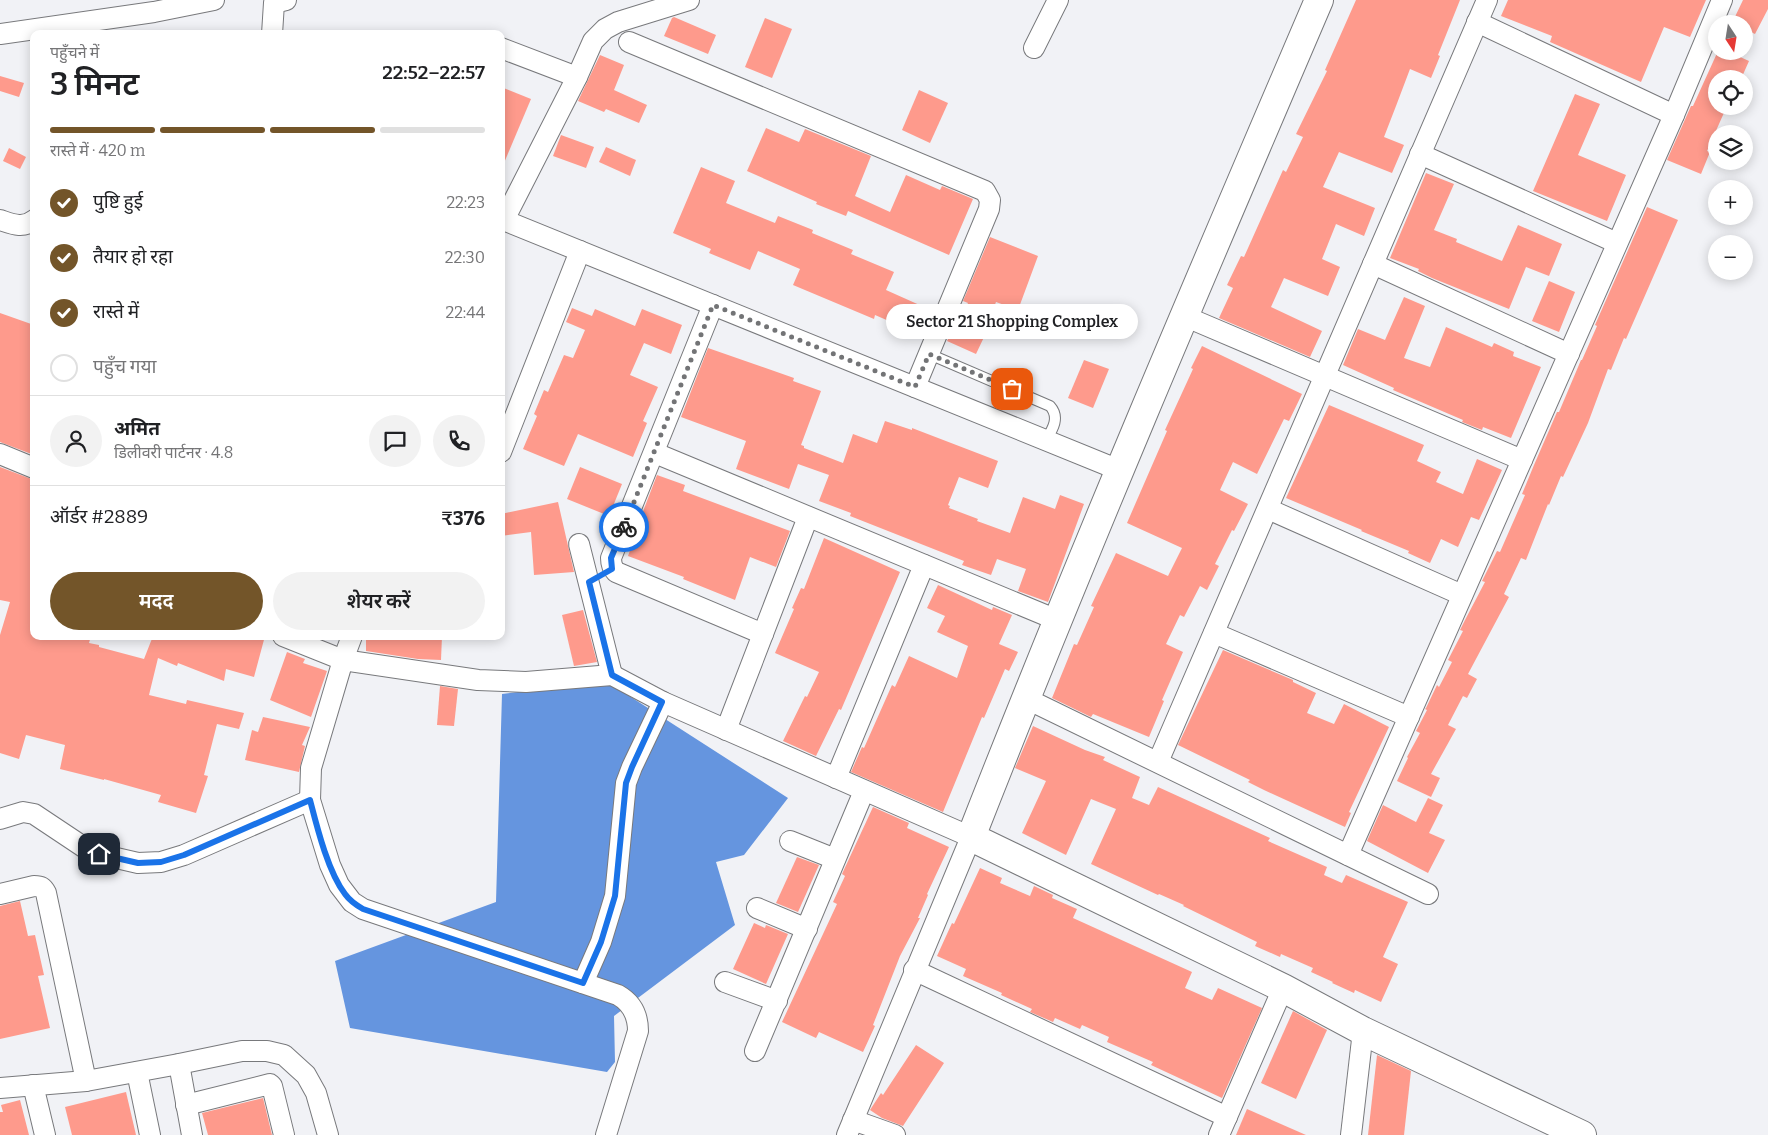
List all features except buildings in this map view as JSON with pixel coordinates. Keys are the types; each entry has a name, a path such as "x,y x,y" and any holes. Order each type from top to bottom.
{"street":[{"path":"0,34 154,12 214,0"},
{"path":"272,30 274,3 286,0"},
{"path":"1034,48 1058,0"},
{"path":"895,1135 850,1127 971,837 1025,698 1119,470 1319,0"},
{"path":"1158,762 1487,0"},
{"path":"1348,855 1674,115 1722,0"},
{"path":"505,213 577,77 593,41 636,8 679,1"},
{"path":"1477,22 1674,115"},
{"path":"629,42 985,191 990,200 989,209 915,387"},
{"path":"505,50 577,77"},
{"path":"1420,154 1618,243"},
{"path":"505,220 1119,470"},
{"path":"505,442 580,251"},
{"path":"1373,264 1569,354"},
{"path":"612,569 611,558 655,453 713,305"},
{"path":"1184,316 1522,460"},
{"path":"655,453 1057,620"},
{"path":"0,454 30,466"},
{"path":"1268,509 1462,595"},
{"path":"726,730 808,517"},
{"path":"579,544 612,675"},
{"path":"836,778 924,565"},
{"path":"589,582 612,569"},
{"path":"612,569 763,634"},
{"path":"1214,633 1409,717"},
{"path":"293,640 343,660 478,680 526,682 612,675 662,702 971,837 1283,988 1363,1031 1576,1134"},
{"path":"350,640 311,768 310,800 330,864 339,885 352,902 363,909 618,995 628,1001 638,1021 638,1031 606,1135"},
{"path":"1025,698 1428,894"},
{"path":"583,983 601,942 615,896 626,783 662,702"},
{"path":"755,1051 864,790"},
{"path":"0,819 23,812 34,814 85,848 99,854 138,863 161,862 184,855 310,800"},
{"path":"790,841 835,860"},
{"path":"0,894 34,886 40,886 46,893 86,1080"},
{"path":"757,908 806,929"},
{"path":"914,970 1223,1126 1283,988"},
{"path":"725,982 776,1001"},
{"path":"1351,1135 1363,1031"},
{"path":"0,1088 86,1080 137,1072 242,1050 267,1051 284,1055 306,1075 316,1093 328,1135"},
{"path":"179,1064 192,1135"},
{"path":"137,1072 150,1135"},
{"path":"186,1105 270,1084 284,1135"},
{"path":"33,1085 45,1135"}],"lane":[{"path":"929,354 1050,406 1053,409 1055,420 1046,440"}],"water":[{"path":"606,681 788,798 744,855 716,862 735,925 614,1016 615,1062 607,1072 350,1028 335,961 496,902 502,694"}],"way so far":[{"path":"624,527 713,305 915,387 929,354 1012,389"}],"place":[{"name":"Sector 21 Shopping Complex","path":"1012,389"}],"route":[{"path":"99,854 138,863 161,862 184,855 310,800 330,864 339,885 352,902 363,909 583,983 601,942 615,896 626,783 662,702 612,675 589,582 612,569 611,558 624,527"}]}
